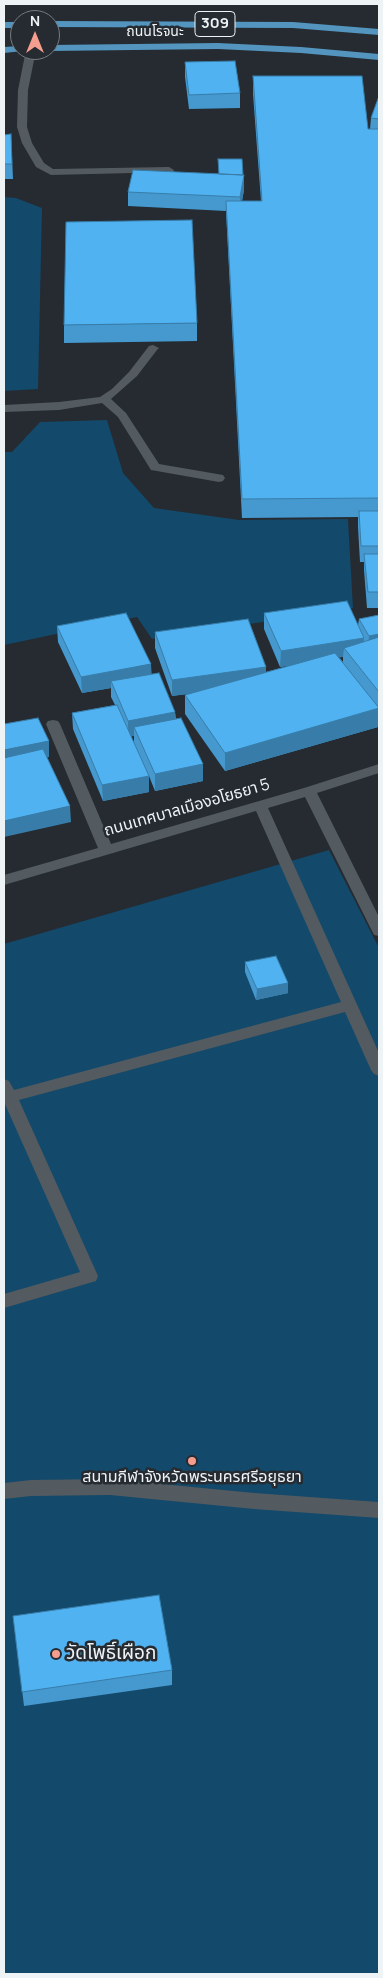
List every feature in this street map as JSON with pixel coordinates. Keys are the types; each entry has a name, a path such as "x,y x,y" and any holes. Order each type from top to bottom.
{"main road":[{"name":"ถนนโรจนะ","path":"60,24 293,26 379,32"},
{"name":"ถนนโรจนะ","path":"60,48 218,46 301,50 379,57"}],"street":[{"path":"29,60 23,90 22,127 27,143 40,165 51,172 169,170"},
{"path":"4,409 90,403 104,399 116,392 153,348"},
{"path":"104,399 122,415 155,467 219,478"},
{"path":"53,724 106,849"},
{"name":"ถนนเทศบาลเมืองอโยธยา 5","path":"4,880 308,791 379,768"},
{"path":"308,791 379,931"},
{"path":"260,805 379,1070"},
{"path":"4,1301 90,1276 6,1091 350,1005"},
{"path":"4,1491 31,1488 110,1487 254,1501 379,1510"}],"shaded area":[{"path":"4,197 16,198 42,208 38,389 4,391"},
{"path":"107,420 123,473 154,508 239,520 348,519 353,608 152,639 137,617 4,645 4,452 12,452 40,422"},
{"name":"สนามกีฬาจังหวัดพระนครศรีอยุธยา","path":"329,850 379,948 379,1974 4,1974 4,944"}],"building":[{"path":"235,61 240,93 189,95 185,62"},
{"path":"253,76 362,76 368,129 379,129 379,498 242,499 226,201 262,201"},
{"path":"379,96 379,119 371,118"},
{"path":"11,134 12,164 4,164 4,135"},
{"path":"218,159 242,159 243,175 219,174"},
{"path":"133,170 244,175 240,197 128,192"},
{"path":"192,220 197,323 64,325 66,222"},
{"path":"359,511 379,511 379,546 361,546"},
{"path":"364,554 379,554 379,592 368,592"},
{"path":"347,601 364,638 281,651 264,613"},
{"path":"126,613 151,664 81,677 57,626"},
{"path":"379,615 379,634 369,636 359,619"},
{"path":"248,619 266,667 172,680 155,632"},
{"path":"379,637 379,692 344,648"},
{"path":"335,653 379,708 225,753 185,695"},
{"path":"159,673 175,712 128,721 111,681"},
{"path":"117,705 149,776 102,785 72,713"},
{"path":"38,718 49,741 4,750 4,724"},
{"path":"181,718 203,764 155,774 134,727"},
{"path":"43,749 70,806 4,821 4,758"},
{"path":"276,956 288,983 257,989 245,962"},
{"path":"159,1595 172,1670 22,1692 13,1616"}],"place":[{"name":"สนามกีฬาจังหวัดพระนครศรีอยุธยา","path":"192,1461"},
{"name":"วัดโพธิ์เผือก","path":"56,1654"}]}
